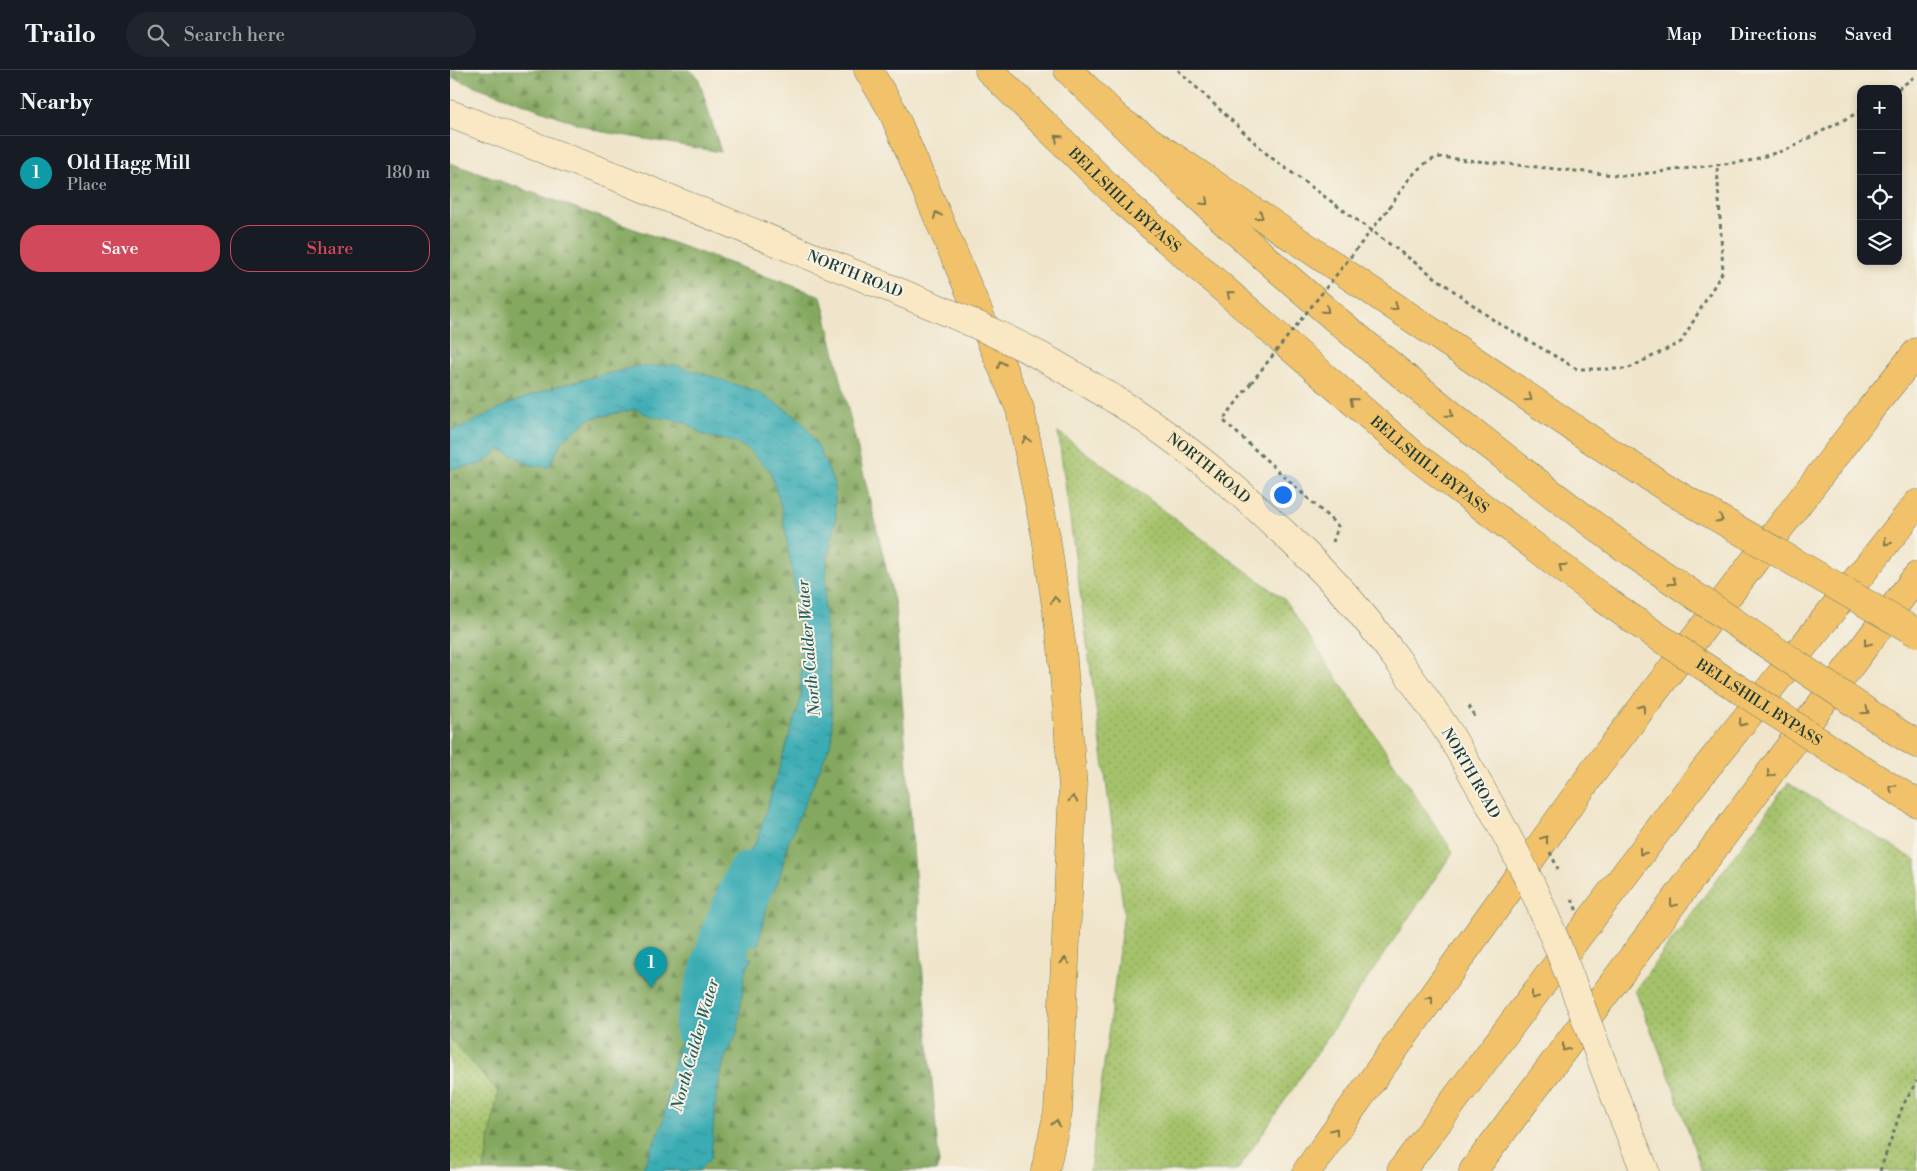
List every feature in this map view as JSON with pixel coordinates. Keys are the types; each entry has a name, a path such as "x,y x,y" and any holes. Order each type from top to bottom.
{"highway":[{"path":"868,70 892,110 1020,409 1046,537 1062,648 1073,788 1058,1112 1045,1171"},
{"name":"BELLSHILL BYPASS","path":"989,70 1125,203 1413,454 1654,634 1917,803"},
{"path":"1068,70 1278,270 1479,438 1633,554 1907,738"},
{"path":"1119,120 1591,440 1678,495 1917,633"},
{"path":"1307,1171 1596,768 1869,411 1917,352"},
{"path":"1401,1171 1687,792 1917,504"},
{"path":"1473,1171 1917,576"}],"main road":[{"name":"NORTH ROAD","path":"450,114 619,178 954,315 1008,340 1111,397 1177,442 1230,484 1311,559 1347,596 1383,640 1449,733 1492,807 1529,880 1645,1171"}],"path":[{"path":"1178,70 1269,156 1496,320 1577,369 1627,369 1682,342 1723,271 1717,165"},
{"path":"1902,86 1917,75"},
{"path":"1333,543 1338,526 1223,420 1417,169 1438,157 1626,176 1717,165 1749,160 1788,149 1857,113"},
{"path":"1880,1171 1903,1105 1917,1081"}],"green space":[{"path":"450,70 690,70 698,77 721,152 598,131 450,77"},
{"path":"450,163 821,296 895,605 939,1164 936,1171 484,1171 498,1092 450,1038"},
{"path":"1058,432 1284,599 1453,852 1237,1171 1090,1171 1124,912"},
{"path":"1788,783 1917,861 1917,1171 1702,1171 1669,1075 1635,990"},
{"path":"450,1022 501,1077 484,1171 450,1171"}],"water":[{"path":"676,365 761,393 801,420 818,446 834,483 836,518 827,561 824,607 830,670 832,740 788,843 779,879 769,899 758,945 703,945 725,913 735,876 757,840 801,698 800,619 781,506 770,471 748,449 734,442 703,435 685,422 651,416 636,409 589,419 562,441 549,467 531,465 500,449 482,464 450,469 450,430 461,428 508,404 558,386 634,367"},
{"path":"699,957 752,958 745,973 737,1034 724,1060 716,1096 711,1158 698,1171 642,1171 663,1122 674,1063 687,1015"}],"waterway":[{"name":"North Calder Water","path":"700,1026 727,934 751,877"}],"place":[{"name":"Old Hagg Mill","path":"651,988"}]}
